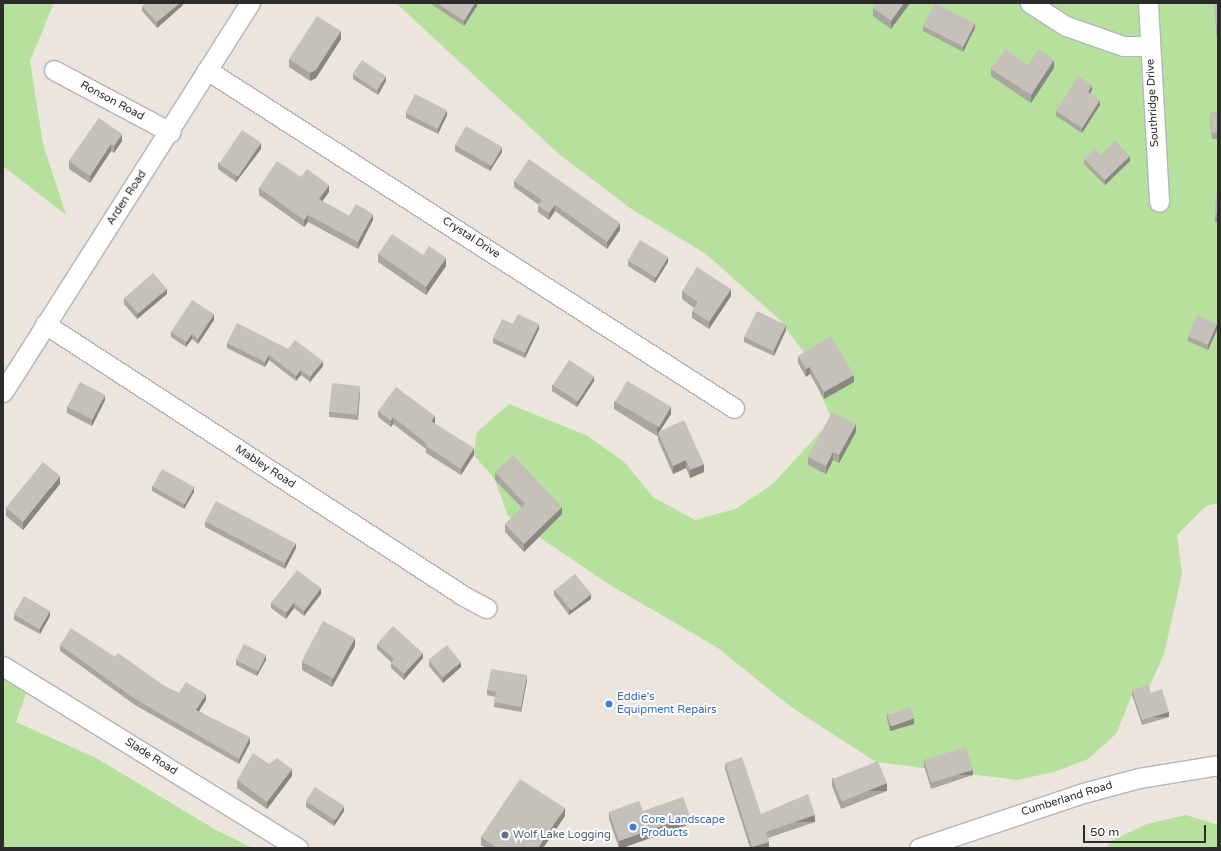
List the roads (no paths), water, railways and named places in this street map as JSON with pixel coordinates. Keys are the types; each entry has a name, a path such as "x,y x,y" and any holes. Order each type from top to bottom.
{"street":[{"name":"Arden Road","path":"3,392 170,132 207,70 250,3"},
{"path":"1030,3 1073,29 1123,46 1150,46"},
{"name":"Southridge Drive","path":"1148,3 1159,202"},
{"name":"Ronson Road","path":"54,70 170,132"},
{"name":"Crystal Drive","path":"207,70 734,408"},
{"name":"Mabley Road","path":"46,324 460,594 486,608"},
{"name":"Slade Road","path":"3,666 298,848"},
{"name":"Cumberland Road","path":"920,848 1083,793 1139,778 1218,765"}],"place":[{"name":"Eddie's Equipment Repairs","path":"609,704"},
{"name":"Core Landscape Products","path":"633,827"},
{"name":"Wolf Lake Logging","path":"505,835"}]}
